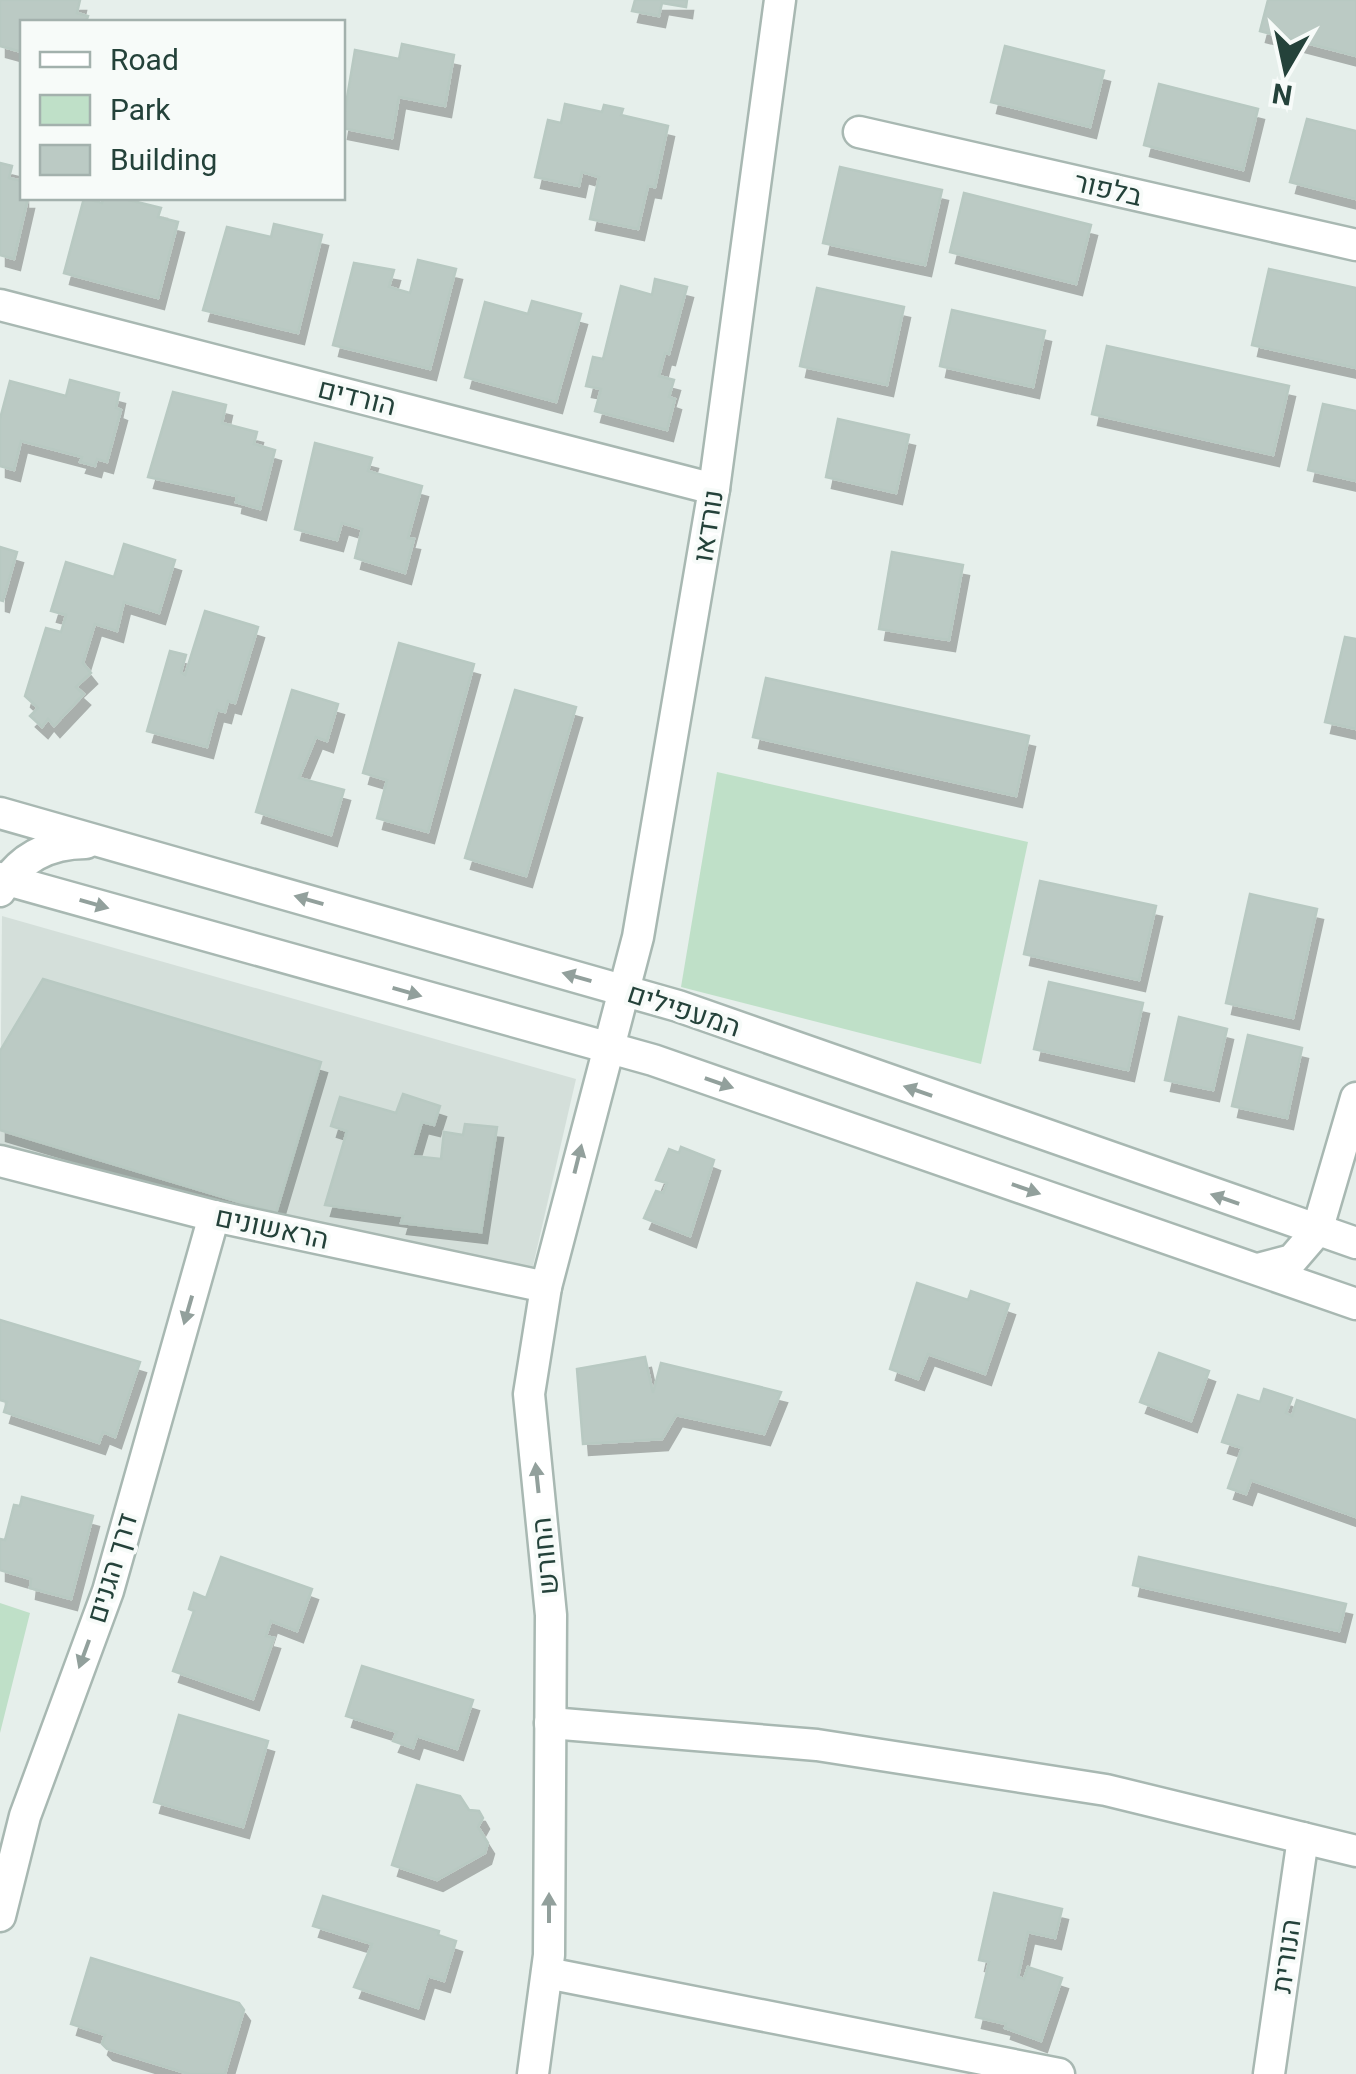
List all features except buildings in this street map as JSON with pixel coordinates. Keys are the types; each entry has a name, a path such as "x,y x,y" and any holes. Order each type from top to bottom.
{"street":[{"name":"נורדאו","path":"606,1047 638,937 714,489 780,0"},
{"name":"בלפור","path":"859,132 1356,245"},
{"name":"הורדים","path":"0,305 714,489"},
{"name":"המעפילים","path":"0,813 622,990 1356,1244"},
{"path":"2,883 21,862 54,846 104,843"},
{"name":"המעפילים","path":"2,883 606,1047 1356,1304"},
{"name":"החורש","path":"533,2074 547,1973 551,1614 529,1394 546,1288 606,1047"},
{"path":"1258,1269 1292,1260 1317,1231 1356,1098"},
{"name":"הראשונים","path":"0,1161 214,1216 546,1288"},
{"name":"דרך הגנים","path":"0,1916 25,1816 108,1591 214,1216"},
{"path":"550,1723 817,1745 1106,1790 1356,1851"},
{"name":"הנורית","path":"1268,2074 1302,1838"},
{"path":"547,1973 1059,2074"}],"shaded area":[{"path":"2,916 576,1079 532,1270 216,1206 0,1150"}],"green space":[{"path":"717,772 1028,842 981,1064 681,987"},
{"path":"0,1603 30,1613 0,1733"}]}
